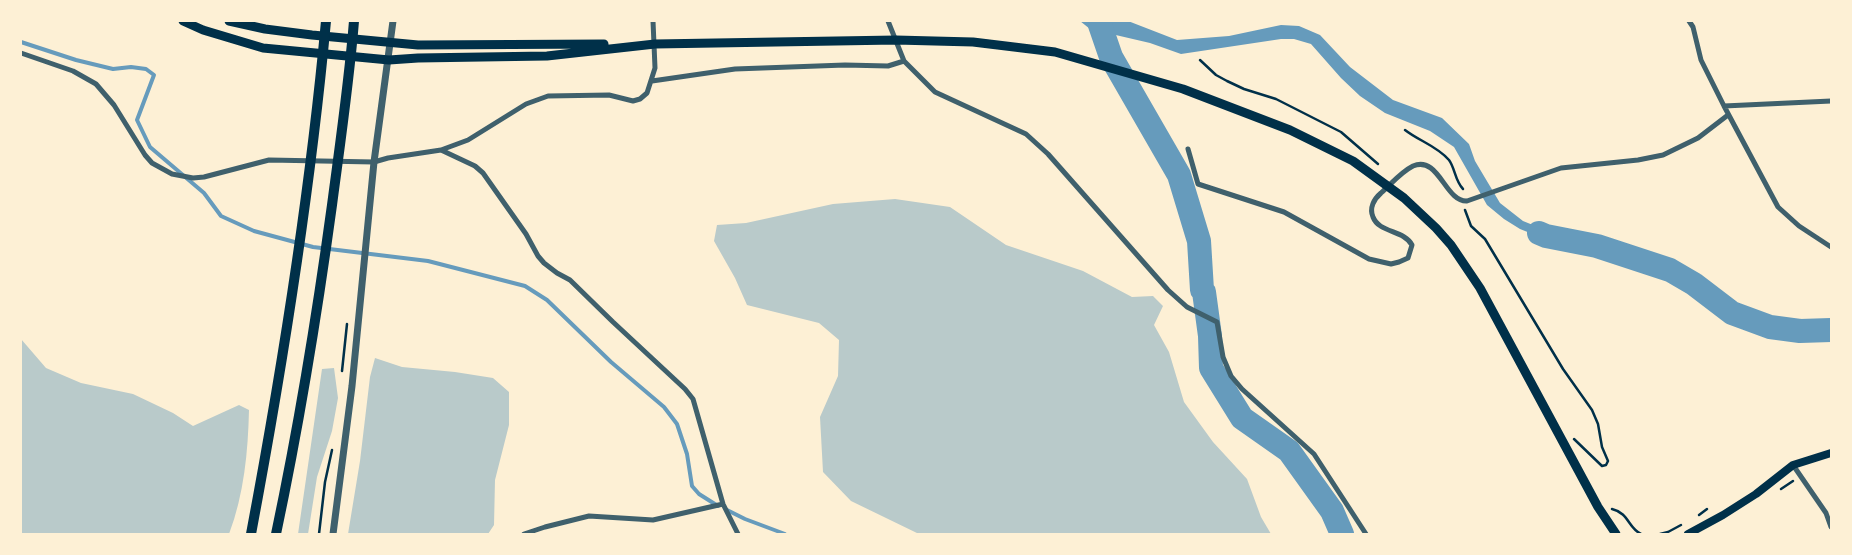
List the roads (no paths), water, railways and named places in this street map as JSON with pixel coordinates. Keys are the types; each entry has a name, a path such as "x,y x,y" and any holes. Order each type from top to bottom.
{"highway":[{"path":"183,21 210,33 263,48 389,60 547,56 651,44"},
{"path":"229,21 275,30 418,45 651,44 932,39 1055,52 1159,81 1221,102 1290,130 1353,162 1404,198 1436,228 1480,288 1598,507 1616,534"},
{"path":"251,534 300,253 326,21"},
{"path":"276,534 302,397 325,258 349,81 354,21"}],"main road":[{"path":"1688,534 1756,494 1793,465 1831,453"}],"street":[{"path":"333,534 352,386 374,162 393,21"},
{"path":"21,53 73,71 96,84 114,105 144,155 152,163 172,174 204,178 252,163 269,160 374,162 441,150 468,140 526,104 548,96 609,95 633,101 640,99 647,93 655,66 651,44 653,21"},
{"path":"888,21 904,61 935,92 1026,134 1048,154 1168,290 1187,306 1217,322 1223,358 1231,376 1242,389 1314,454 1366,534"},
{"path":"1689,21 1693,26 1702,60 1728,115 1778,206 1799,226 1831,247"},
{"path":"652,81 735,68 845,65 888,66 904,61"},
{"path":"1724,106 1831,101"},
{"path":"1188,149 1198,184 1284,212 1355,254 1369,260 1391,264 1408,258 1412,245 1409,240 1378,224 1373,218 1372,209 1375,200 1388,187 1407,170 1416,165 1430,167 1454,195 1468,200 1561,168 1638,160 1663,155 1698,138 1728,115"},
{"path":"441,150 475,166 483,173 544,263 556,273 570,280 685,389 697,408 722,504 738,534"},
{"path":"1793,465 1826,513 1831,527"},
{"path":"524,534 589,516 653,520 722,504"}],"water":[{"path":"1080,21 1128,21 1177,40 1229,36 1281,25 1299,26 1320,35 1350,67 1393,100 1442,118 1469,144 1475,161 1500,203 1523,221 1570,240 1545,239 1520,229 1504,219 1487,205 1454,147 1430,131 1385,113 1360,96 1311,44 1294,39 1281,39 1181,54 1150,43 1090,29"}],"waterway":[{"path":"1100,25 1111,57 1179,175 1199,241 1202,290 1204,292 1210,336 1211,368 1242,418 1289,451 1332,511 1342,534"},
{"path":"21,42 76,60 113,69 131,67 146,69 154,75 137,120 150,147 204,193 221,216 254,231 313,247 428,261 525,286 547,300 611,362 664,407 677,424 687,454 692,486 699,494 718,506"},
{"path":"1539,233 1597,246 1670,270 1694,284 1732,313 1770,327 1800,331 1831,330"},
{"path":"727,510 785,534"}]}
